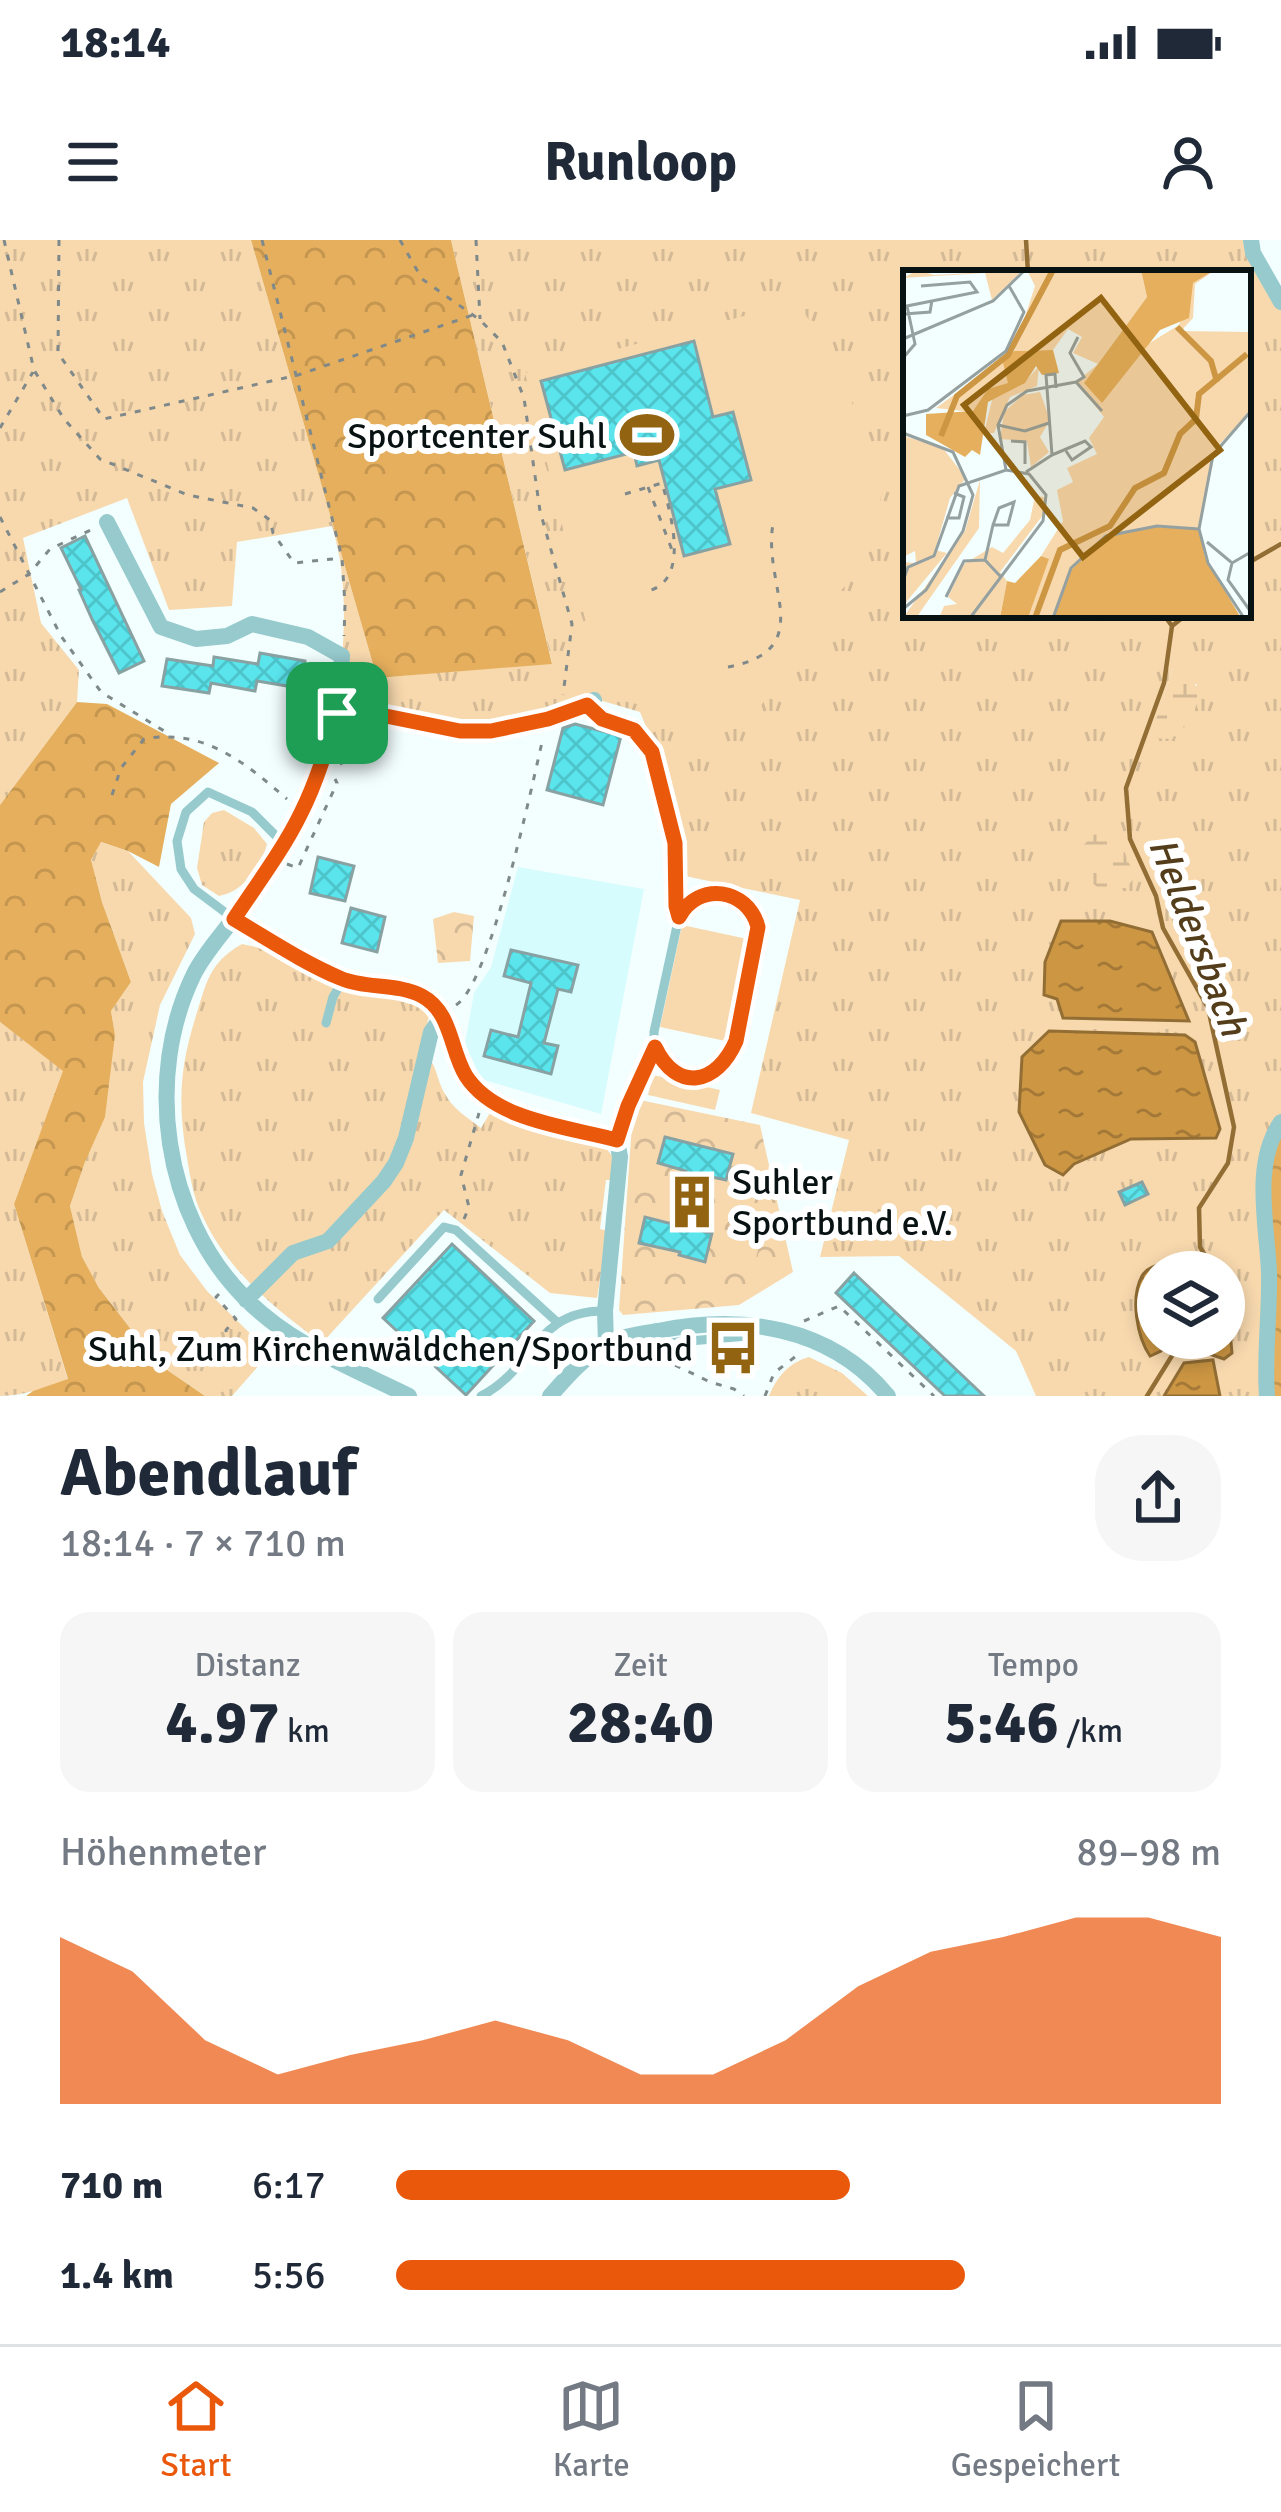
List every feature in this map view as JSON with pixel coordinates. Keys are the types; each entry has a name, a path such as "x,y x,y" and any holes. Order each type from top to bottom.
{"street":[{"path":"1251,240 1253,253 1281,302"},
{"path":"107,522 161,627 196,639 226,635 251,624 308,638 342,656 337,713 302,812 196,969 180,1006 165,1078 166,1099 176,1171 194,1224 246,1300 296,1339 409,1396"},
{"path":"337,713 371,713 460,731 491,731 554,717 590,702"},
{"path":"234,919 343,980 419,994 433,1003 464,1074 483,1096 512,1112 617,1140 620,1157 606,1344"},
{"path":"246,1300 292,1253 328,1241 384,1181 406,1138 431,1032 442,1015"},
{"path":"1267,1396 1269,1274 1264,1188 1268,1151 1281,1122"},
{"path":"556,1393 580,1364 624,1336 723,1322 816,1342 856,1366 889,1396"}],"lane":[{"path":"590,702 602,719 634,730 652,752 675,843 679,917"},
{"path":"234,919 194,889 181,869 177,841 186,812 208,792 252,812 284,844"},
{"path":"711,892 737,898 756,917 758,927 736,1041 720,1068 705,1076 674,1073 655,1047 679,917 698,897 711,892"},
{"path":"326,1023 343,980"},
{"path":"617,1140 655,1047"},
{"path":"378,1299 444,1227 456,1230 557,1322"},
{"path":"481,1396 496,1389 557,1322 580,1310 605,1311"}],"path":[{"path":"4,240 34,370 64,419 100,459 188,495 253,508 270,520 294,563 342,558"},
{"path":"59,240 58,352 104,419 298,375 473,315"},
{"path":"262,240 342,558 342,656"},
{"path":"400,240 422,279 480,320 502,342 524,398 540,511 572,624 554,717 481,968 464,1000 442,1015"},
{"path":"476,240 480,320"},
{"path":"0,428 34,370"},
{"path":"625,494 662,482 673,520 666,582 651,590"},
{"path":"648,487 673,551"},
{"path":"0,517 61,635 100,692 169,734 230,753 302,812"},
{"path":"0,592 29,574 50,549 107,522"},
{"path":"728,667 770,652 780,634 771,562 772,524"},
{"path":"112,795 121,768 145,739 169,734"},
{"path":"456,1230 468,1214 460,1175 483,1096"},
{"path":"216,1297 236,1319 226,1330 227,1345"},
{"path":"772,1329 839,1306 934,1396"},
{"path":"648,1332 646,1350 655,1357 744,1396"},
{"path":"765,1396 774,1373 816,1342"}],"shaded area":[{"path":"518,867 644,889 601,1114 481,1079 465,1043 474,993 491,967"}],"green space":[{"path":"0,240 251,240 377,678 552,663 451,240 1251,240 1281,302 1281,1122 1267,1396 1036,1396 1016,1351 899,1256 820,1257 849,1140 751,1113 800,900 680,875 675,796 640,712 589,697 491,731 337,713 344,596 332,526 237,542 232,606 169,610 127,498 23,538 41,623 79,670 77,702 0,805","holes":["1173,668 1197,685 1151,737","1152,933 1188,1021 1063,1018 1057,999 1044,994 1045,962","1033,1047 1215,1138 1131,1139 1074,1164 1019,1112 1022,1057"]},
{"path":"251,240 451,240 552,664 377,678"},
{"path":"798,302 839,370 883,481 877,522 848,582 746,728 573,690 587,627 525,373"},
{"path":"1181,662 1195,683 1194,711 1174,739 1150,738 1173,668"},
{"path":"77,702 107,704 219,763 171,804 159,867 101,842 91,860 131,982 111,1011 115,1035 105,1117 70,1206 82,1257 99,1288 157,1363 205,1396 26,1396 68,1379 14,1204 63,1071 0,1022 0,805"},
{"path":"224,810 254,828 267,844 250,877 219,896 202,885 197,868 204,822 212,813"},
{"path":"1093,835 1118,837 1135,877 1126,888 1098,888 1081,872 1081,848"},
{"path":"100,842 128,851 191,918 195,934 160,1005 143,1082 144,1123 162,1211 180,1255 207,1291 270,1353 232,1396 205,1396 157,1363 99,1288 82,1258 70,1206 115,1036 111,1011 131,982 91,861"},
{"path":"454,912 474,916 470,961 438,963 433,919"},
{"path":"682,925 752,940 730,1042 660,1027"},
{"path":"242,944 352,992 430,1010 422,1052 448,1099 481,1128 490,1113 606,1148 616,1161 613,1180 606,1180 600,1229 608,1231 597,1298 550,1293 444,1210 322,1343 254,1288 213,1237 199,1209 182,1113 187,1051 206,985 222,959"},
{"path":"0,1022 64,1071 14,1204 68,1380 0,1396"},
{"path":"653,1075 720,1090 715,1110 648,1095"},
{"path":"640,1100 760,1125 793,1272 739,1305 623,1315 619,1310 632,1124"},
{"path":"1281,1122 1281,1396 1267,1396 1264,1188"},
{"path":"738,1207 767,1214 756,1258 727,1251"},
{"path":"809,1357 842,1373 868,1396 769,1396 784,1372"}],"water":[{"path":"1061,921 1110,921 1152,932 1189,1021 1063,1018 1057,999 1044,995 1045,962"},
{"path":"1049,1031 1185,1035 1195,1042 1220,1129 1216,1138 1131,1139 1074,1164 1063,1175 1045,1165 1019,1112 1022,1057"},
{"path":"1213,1360 1220,1396 1164,1396 1184,1363"}],"building":[{"name":"Sportcenter Suhl","path":"694,341 713,417 733,412 751,480 715,489 730,544 684,556 659,460 637,466 634,452 565,470 541,381"},
{"path":"85,536 144,661 119,673 61,548"},
{"path":"260,653 305,661 302,686 325,690 317,736 291,731 299,688 257,681 255,691 211,683 209,693 162,686 167,659 213,666 214,657 258,664"},
{"path":"575,724 621,736 603,805 547,790 563,728"},
{"path":"318,857 354,866 345,901 310,893"},
{"path":"351,908 385,917 377,952 342,943"},
{"path":"511,950 578,965 571,992 558,989 544,1043 558,1046 551,1074 484,1056 491,1030 518,1037 531,983 504,976"},
{"name":"Suhler Sportbund e.V.","path":"665,1137 733,1154 726,1180 712,1177 698,1230 712,1233 705,1262 639,1243 645,1217 672,1224 686,1171 658,1163"},
{"path":"1142,1182 1148,1194 1125,1205 1119,1192"},
{"path":"452,1244 534,1321 466,1395 383,1318"},
{"path":"854,1273 984,1396 945,1396 836,1293"}],"waterway":[{"name":"Heldersbach","path":"1026,240 1028,270"},
{"path":"1251,561 1281,544"},
{"name":"Heldersbach","path":"1166,618 1172,626 1164,683 1126,788 1130,839 1156,896 1163,928 1208,1008 1234,1127 1228,1163 1199,1208 1202,1251"},
{"path":"1172,626 1182,618"},
{"name":"Heldersbach","path":"1147,1396 1170,1359"}],"place":[{"name":"Sportcenter Suhl","path":"647,435"},
{"name":"Suhler Sportbund e.V.","path":"692,1202"},
{"name":"Suhl, Zum Kirchenwäldchen/Sportbund","path":"733,1348"}],"route":[{"path":"587,705 602,719 634,730 652,752 663,790 675,843 679,917 698,897 721,892 737,898 756,917 736,1041 720,1068 705,1076 674,1073 655,1047 617,1140 543,1122 483,1096 464,1074 433,1003 419,994 343,980 234,919 302,812 337,713 371,713 460,731 491,731 587,705"}]}
